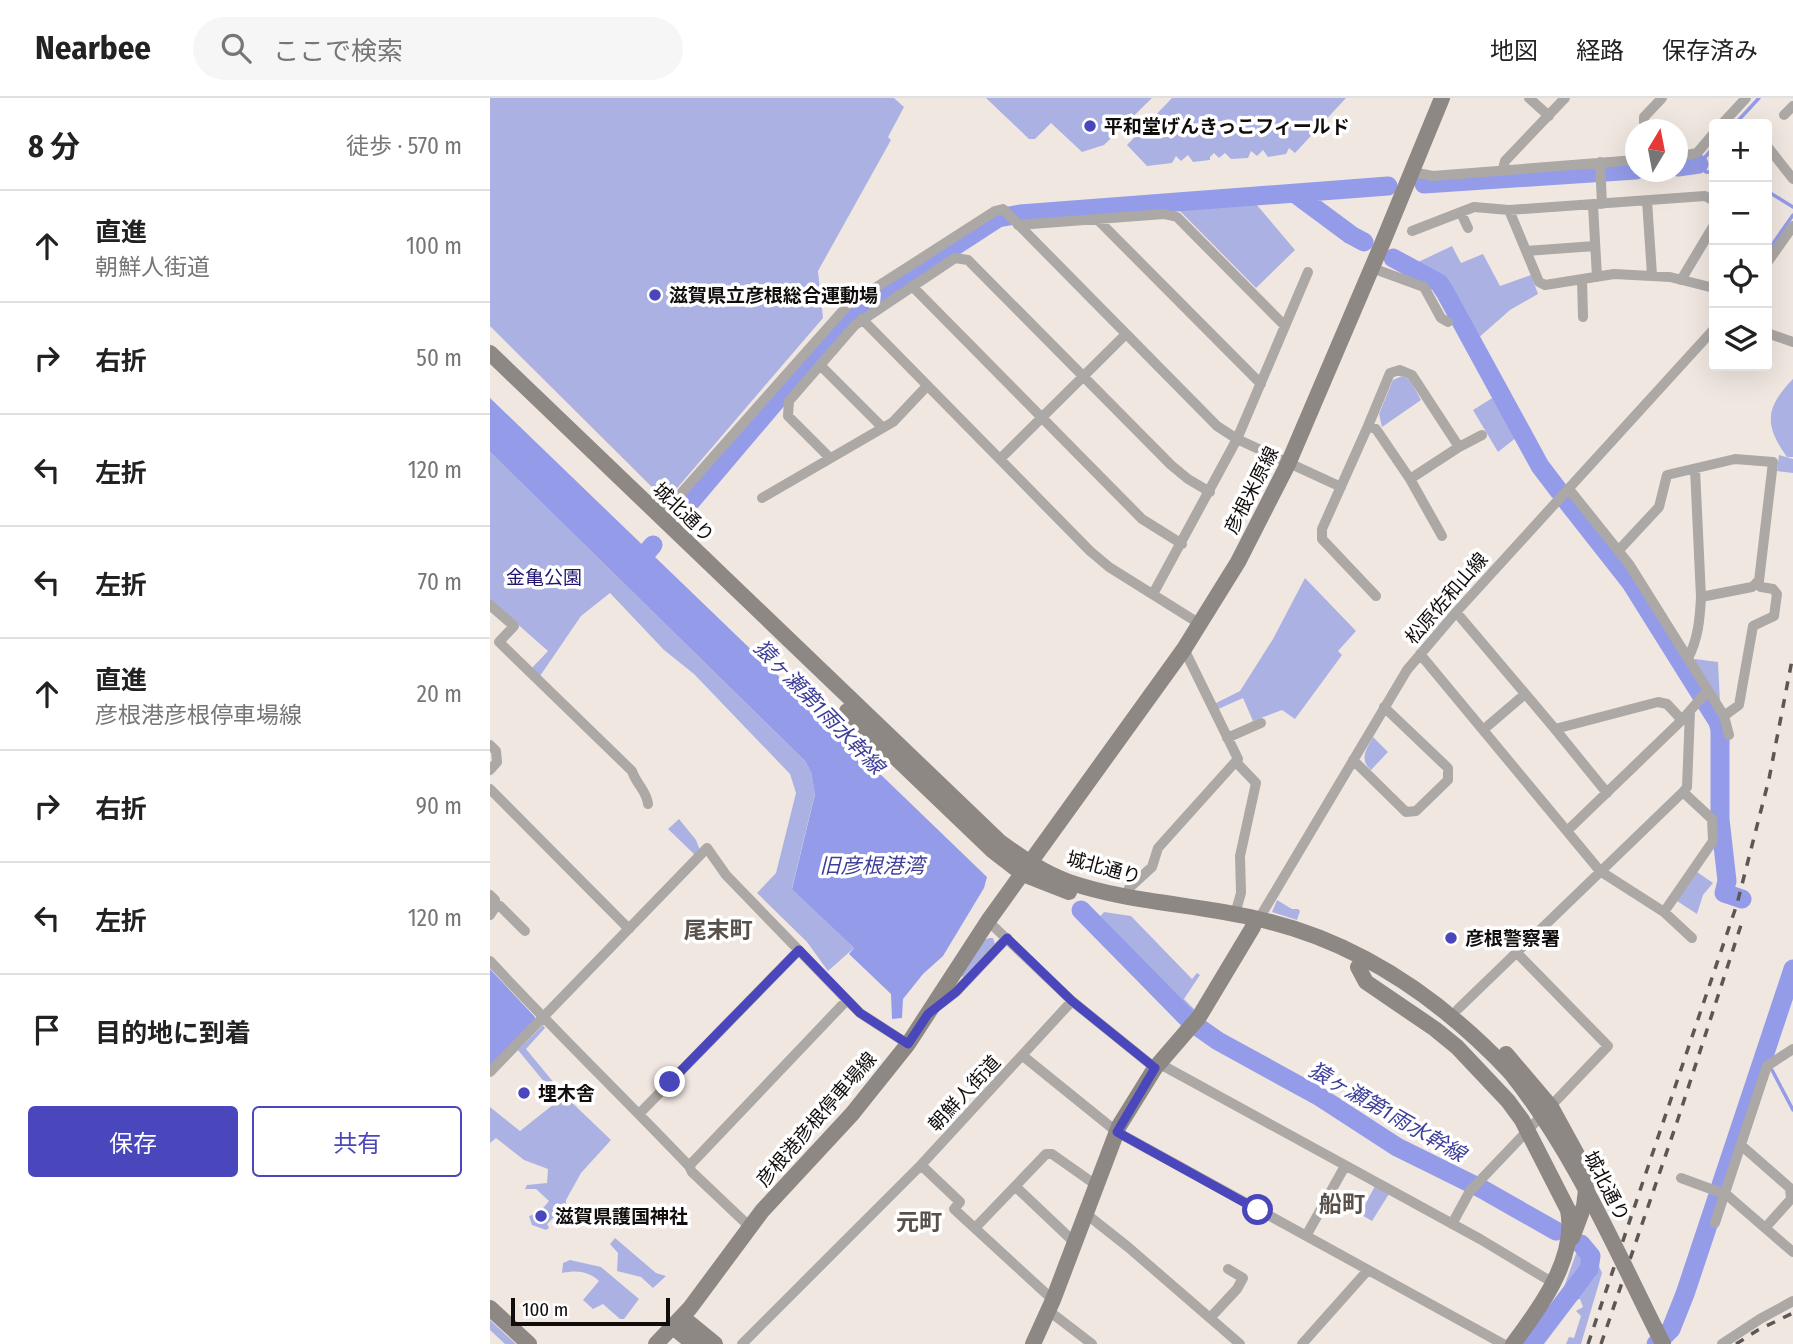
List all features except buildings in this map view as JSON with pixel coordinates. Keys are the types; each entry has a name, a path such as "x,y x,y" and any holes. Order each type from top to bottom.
{"main road":[{"name":"彦根米原線","path":"1027,869 1184,649 1238,562 1288,464 1373,268 1442,98"},
{"name":"城北通り","path":"490,353 1039,882 1093,899 1299,931 1407,982 1443,1008 1483,1043 1540,1128 1652,1344"},
{"name":"城北通り","path":"490,368 993,851 1027,869 1068,882 1128,896 1235,914 1256,923"},
{"name":"彦根港彦根停車場線","path":"656,1344 678,1322 762,1212 870,1093 908,1044 988,921 1027,869"},
{"path":"1033,1344 1051,1306 1117,1132 1157,1066 1195,1022 1256,923"},
{"path":"1513,1344 1555,1281 1565,1249 1569,1225 1568,1210 1527,1131 1508,1101 1457,1047 1366,982 1360,962 1380,956 1424,983 1458,1009 1519,1068 1551,1108 1587,1177 1583,1212 1565,1249"},
{"name":"城北通り","path":"1506,1075 1529,1096 1562,1145 1663,1344"},
{"path":"490,1308 529,1344"},
{"path":"678,1322 694,1344"},
{"path":"678,1322 715,1344"}],"street":[{"path":"1529,98 1549,116"},
{"path":"1503,169 1506,161 1565,98"},
{"path":"1644,119 1662,98"},
{"path":"1726,119 1745,98"},
{"path":"1784,115 1793,106"},
{"path":"1688,155 1697,153 1709,139"},
{"path":"1772,152 1793,179"},
{"path":"1412,172 1433,176 1503,169 1600,169 1625,163"},
{"path":"1597,276 1595,246 1600,169"},
{"path":"1412,231 1474,207 1509,210 1705,196 1709,198"},
{"path":"1647,201 1652,275"},
{"path":"660,517 847,306 995,211 1003,209 1217,426 1237,439 1341,487"},
{"path":"1509,210 1538,282 1545,285 1614,274 1652,275 1709,287"},
{"path":"1461,213 1468,228"},
{"path":"1016,222 1164,214 1177,217 1285,326"},
{"path":"1097,219 1261,384"},
{"path":"1772,256 1793,226"},
{"path":"1681,280 1709,234"},
{"path":"1527,251 1595,246"},
{"path":"830,458 788,416 789,401 862,319 955,258 968,260 1171,465 1188,480 1210,492"},
{"path":"1373,268 1424,287 1441,318 1448,322"},
{"path":"1153,594 1237,439 1307,272"},
{"path":"1582,279 1583,317"},
{"path":"912,286 1142,519 1182,544"},
{"path":"862,319 1090,551 1109,567 1200,624"},
{"name":"松原佐和山線","path":"1256,923 1407,670 1456,612 1709,334"},
{"path":"1000,459 1125,335"},
{"path":"1772,335 1793,342"},
{"path":"820,365 882,428"},
{"path":"1376,596 1322,539 1322,529 1390,373 1400,370 1412,375 1459,447"},
{"path":"762,498 893,422 928,386"},
{"path":"1368,426 1376,429 1410,479 1442,536"},
{"path":"1410,479 1482,435"},
{"path":"1618,551 1659,507 1667,475 1735,459 1773,463 1759,580 1752,587 1701,597"},
{"path":"1688,659 1700,618 1701,597 1695,469"},
{"path":"1569,488 1629,564 1688,659 1704,694 1724,716 1729,735"},
{"path":"1724,716 1739,705 1753,625 1774,616 1777,594 1773,589 1760,587 1756,583"},
{"path":"490,605 514,626 499,642 632,771 635,781 648,795 648,804"},
{"path":"1456,612 1606,793"},
{"path":"1128,896 1129,888 1152,867 1158,848 1238,759 1184,649"},
{"path":"1420,654 1601,872 1664,912 1692,938"},
{"path":"1567,831 1686,715 1704,694"},
{"path":"1483,730 1524,695"},
{"path":"1555,729 1658,702 1686,715"},
{"path":"1353,760 1406,812 1416,811 1448,780 1448,768 1384,707"},
{"path":"1458,1009 1687,787 1686,715"},
{"path":"1227,738 1261,723"},
{"path":"490,745 496,751 497,762 490,771"},
{"path":"1235,914 1241,892 1240,856 1256,783 1236,762"},
{"path":"490,789 629,929"},
{"path":"1664,912 1713,841 1712,819 1683,792"},
{"path":"490,1072 708,848 726,875 846,1000 860,1013 908,1044"},
{"path":"492,905 500,906 525,931"},
{"path":"988,921 1072,1001 1157,1066 1555,1281"},
{"path":"928,1014 956,992 1007,938"},
{"path":"639,1114 799,950"},
{"path":"1452,1224 1470,1191 1608,1046 1517,953"},
{"path":"490,961 692,1172 751,1228"},
{"path":"689,1166 846,1000"},
{"path":"1023,1056 1072,1001"},
{"path":"1715,1223 1767,1066 1793,1049"},
{"name":"朝鮮人街道","path":"743,1344 921,1165 1023,1056 1117,1132 1503,1344"},
{"path":"1742,1146 1790,1188 1790,1199 1765,1228"},
{"path":"975,1228 1046,1154 1052,1154 1096,1185"},
{"path":"921,1165 960,1202 954,1209 1092,1344"},
{"path":"1306,1236 1345,1166"},
{"path":"1681,1178 1726,1195 1793,1252"},
{"path":"1016,1187 1074,1242"},
{"path":"1086,1213 1240,1344"},
{"path":"1210,1318 1237,1289 1243,1278 1227,1269"},
{"path":"1302,1344 1368,1270"},
{"path":"1722,1344 1793,1300"}],"green space":[{"name":"滋賀県立彦根総合運動場","path":"490,98 894,98 904,107 888,137 891,140 818,271 823,318 666,501 490,326"},
{"name":"平和堂げんきっこフィールド","path":"986,98 1152,98 1104,145 1082,152 1051,123 1035,139 1029,139"},
{"path":"1172,98 1346,98 1295,153 1289,148 1286,154 1268,157 1263,150 1257,156 1251,151 1248,158 1231,159 1225,153 1219,158 1214,153 1210,160 1193,162 1188,155 1181,161 1176,156 1172,163 1147,166 1127,145"},
{"path":"1256,204 1295,250 1256,288 1177,208"},
{"path":"1452,246 1461,263 1483,254 1500,286 1531,275 1538,294 1510,310 1476,340 1446,284 1412,265"},
{"path":"1402,376 1410,380 1421,400 1382,427 1379,414 1393,380"},
{"path":"1793,379 1793,457 1787,457 1774,435 1771,417 1777,399"},
{"path":"1494,397 1517,437 1498,452 1473,410"},
{"name":"金亀公園","path":"490,452 805,761 811,772 815,793 792,888 854,948 828,971 807,942 757,893 776,873 796,793 790,774 694,674 664,650 610,593 581,616 540,676 531,669 548,651 490,600"},
{"path":"1779,455 1793,459 1793,473 1777,471"},
{"path":"1305,578 1356,631 1338,651 1342,655 1295,719 1282,710 1253,721 1243,698 1216,710 1214,704 1240,691 1273,639"},
{"path":"1695,659 1718,662 1720,703 1695,664"},
{"path":"1373,737 1388,752 1371,770 1365,758"},
{"path":"679,819 696,840 700,850 695,855 668,829"},
{"path":"1697,872 1713,883 1703,895 1697,914 1677,901"},
{"path":"1277,900 1300,911 1297,920 1272,912"},
{"path":"1104,912 1131,916 1192,979 1197,973 1200,975 1184,999 1197,1012 1193,1016 1098,919"},
{"path":"993,938 995,944 961,976 984,940"},
{"path":"543,1025 545,1028 526,1049 564,1095 611,1140 581,1173 566,1200 569,1210 563,1218 557,1214 547,1224 549,1228 546,1230 532,1225 529,1216 539,1213 549,1201 536,1189 525,1189 527,1185 547,1183 548,1169 524,1160 496,1138 490,1143 490,1107 520,1131 559,1100 518,1050"},
{"path":"1375,1186 1389,1194 1372,1221 1360,1214"},
{"path":"615,1238 656,1273 666,1276 653,1288 641,1277 617,1271 618,1253 610,1244"},
{"path":"1577,1251 1585,1264 1560,1298"},
{"path":"570,1260 601,1267 639,1299 624,1319 620,1319 603,1304 593,1309 583,1300 599,1281 582,1272 562,1273 563,1263"},
{"path":"1599,1266 1602,1273 1581,1344 1566,1344 1569,1337 1574,1338 1581,1316 1576,1311 1583,1307 1580,1299 1576,1300 1595,1277"},
{"path":"490,1320 516,1344 505,1344 490,1330"}],"water":[{"name":"旧彦根港湾","path":"490,398 987,877 984,888 943,956 923,974 903,999 902,1018 892,1019 891,994 849,954 854,948 792,889 815,794 811,772 805,761 490,452"},
{"path":"490,969 535,1017 535,1022 490,1068"}],"waterway":[{"path":"1740,119 1759,98"},
{"path":"1709,153 1699,164 1709,172"},
{"path":"1688,166 1699,164"},
{"path":"1424,184 1625,171"},
{"path":"681,513 849,315 998,218 1020,214 1388,186"},
{"path":"1772,194 1793,207"},
{"path":"1297,195 1364,242"},
{"path":"1772,245 1793,215"},
{"path":"1393,258 1439,283 1540,466 1559,491"},
{"path":"1565,499 1631,583 1718,722 1720,819 1727,881 1724,893 1742,899"},
{"path":"640,560 653,545"},
{"name":"猿ヶ瀬第1雨水幹線","path":"1081,910 1189,1020"},
{"path":"1721,1185 1793,969"},
{"name":"猿ヶ瀬第1雨水幹線","path":"1198,1027 1218,1041 1320,1097 1397,1147 1482,1189 1556,1231"},
{"path":"1772,1070 1793,1110"},
{"path":"1656,1344 1671,1329 1717,1198"},
{"name":"猿ヶ瀬第1雨水幹線","path":"1532,1344 1589,1269 1591,1256 1581,1244"}],"railway":[{"path":"1588,1344 1737,904 1769,779 1793,655"},
{"path":"1601,1344 1741,925"},
{"path":"1736,1344 1793,1313"}],"place":[{"name":"平和堂げんきっこフィールド","path":"1090,126"},
{"name":"滋賀県立彦根総合運動場","path":"655,295"},
{"name":"彦根警察署","path":"1451,938"},
{"name":"埋木舎","path":"524,1093"},
{"name":"滋賀県護国神社","path":"541,1216"}],"district":[{"name":"尾末町","path":"718,930"},
{"name":"船町","path":"1342,1204"},
{"name":"元町","path":"919,1222"}],"route":[{"path":"670,1082 799,950 860,1013 908,1044 928,1014 956,992 1007,938 1072,1001 1155,1068 1117,1132 1258,1210"}]}
